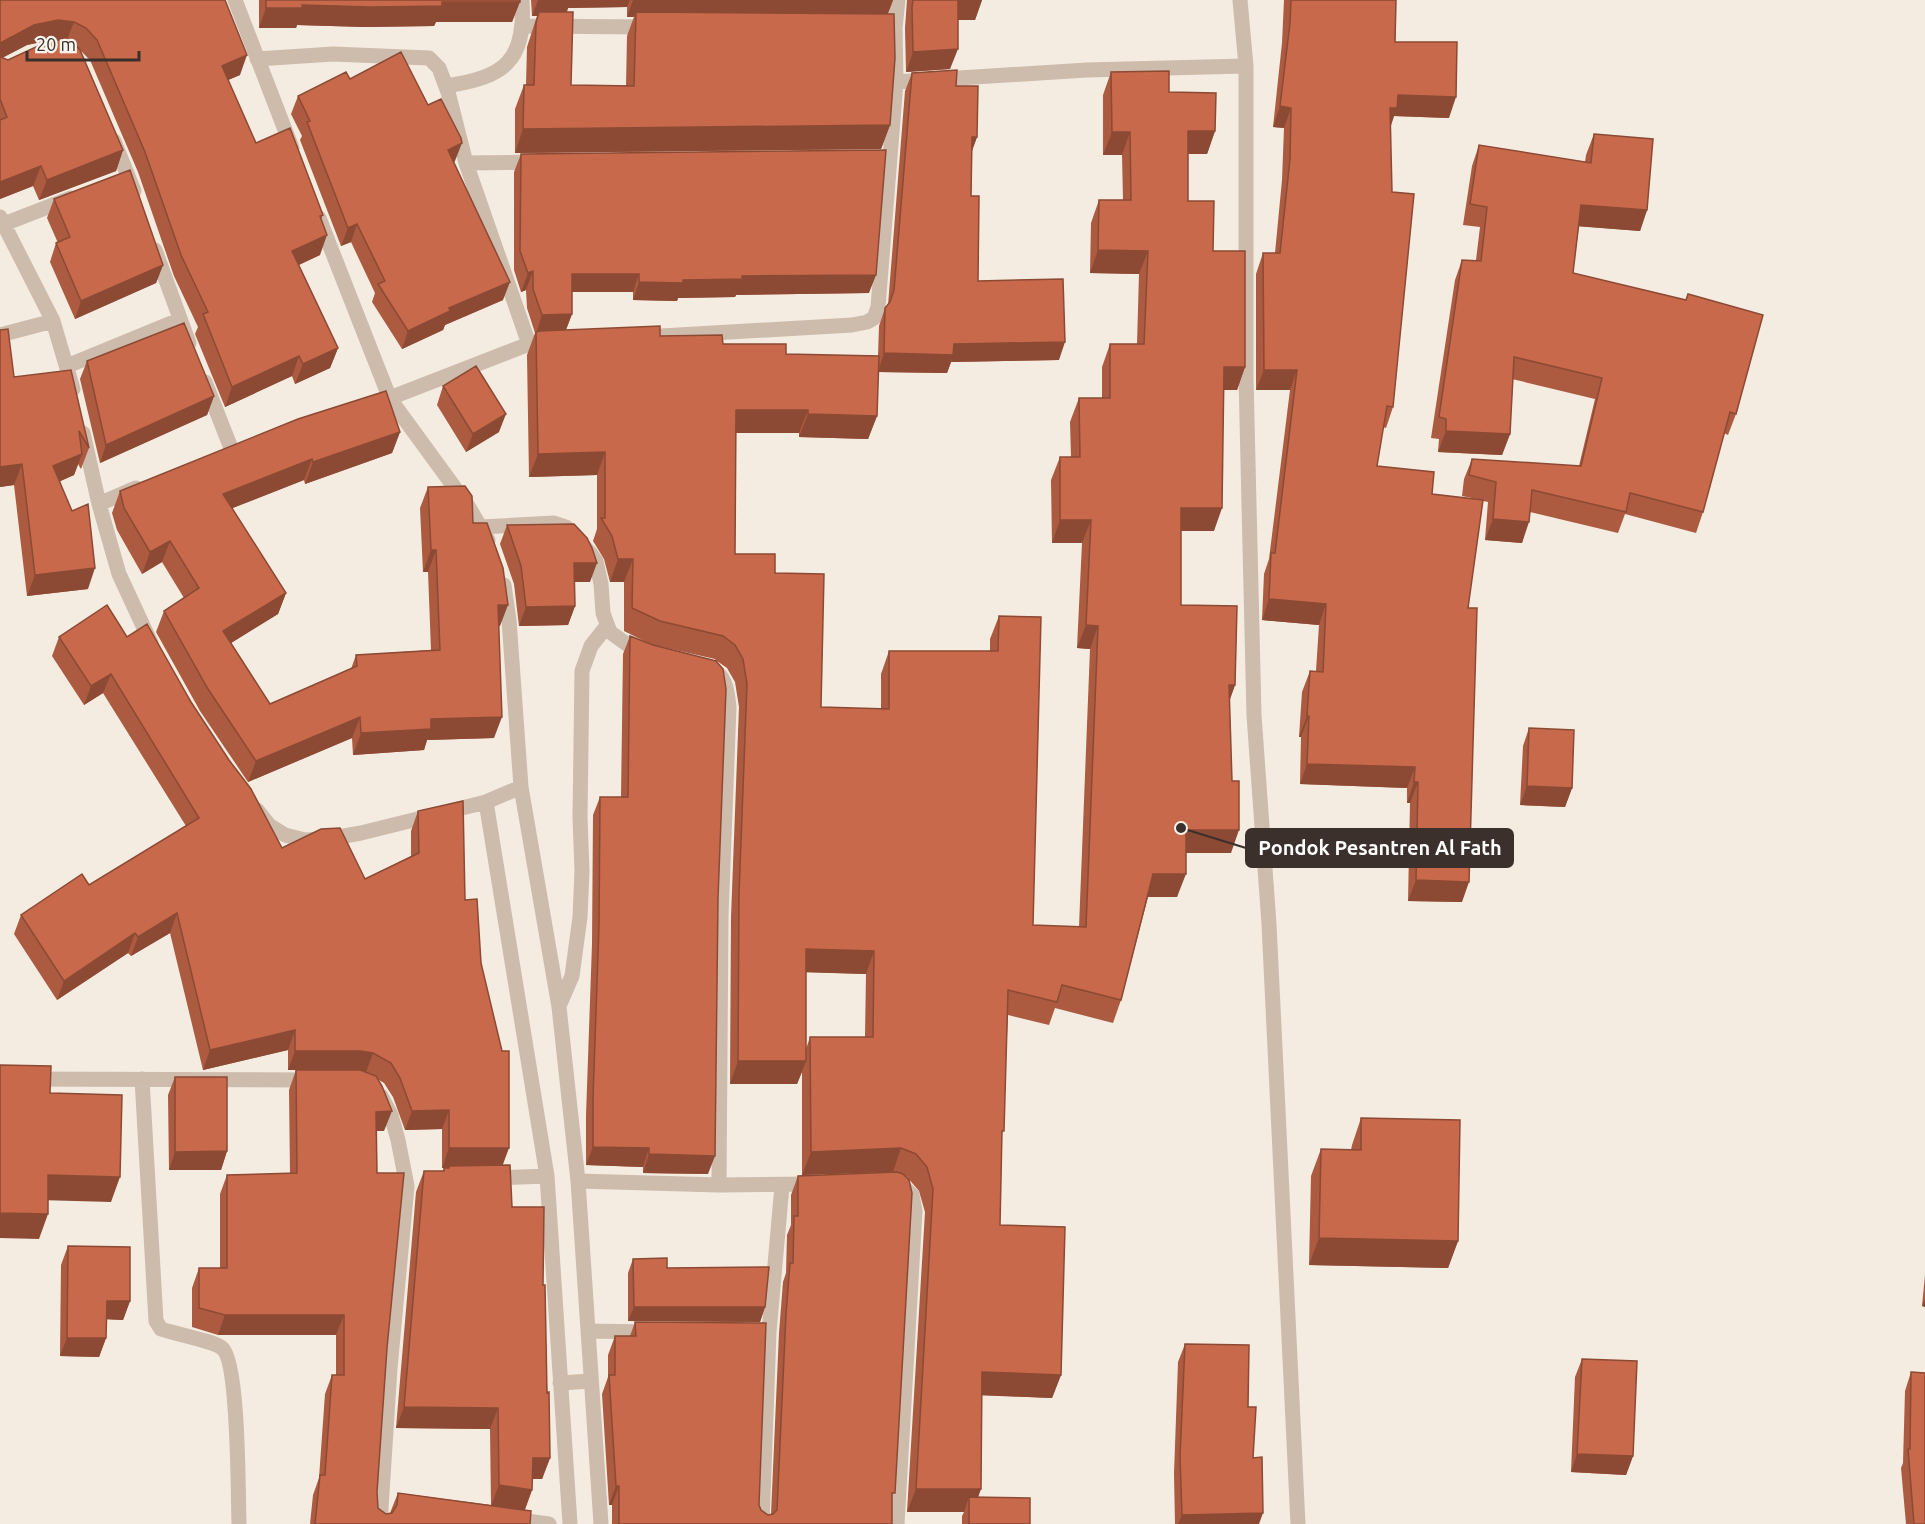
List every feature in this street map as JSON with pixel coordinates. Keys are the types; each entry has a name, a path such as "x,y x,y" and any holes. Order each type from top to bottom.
{"street":[{"path":"235,0 295,157"},
{"path":"446,86 462,84 494,73 507,65 518,49 524,26 522,0"},
{"path":"625,338 852,325 873,320 878,307 883,159 896,82 889,28 898,0"},
{"path":"1240,0 1246,66 1246,377 1254,715 1269,924 1298,1524"},
{"path":"524,26 667,27"},
{"path":"257,59 333,54 429,58 439,68 446,86 466,163 529,344"},
{"path":"896,82 1087,70 1246,66"},
{"path":"107,125 124,178 140,209"},
{"path":"466,163 549,162"},
{"path":"75,400 53,321 2,220 87,192"},
{"path":"312,200 390,399 481,527 497,561 505,587 521,788 558,1007 578,1181 601,1524"},
{"path":"148,232 192,352"},
{"path":"67,366 179,320"},
{"path":"0,334 53,321"},
{"path":"367,406 529,344 565,342"},
{"path":"201,373 231,448"},
{"path":"80,423 99,504 119,574 155,653"},
{"path":"99,504 154,480"},
{"path":"481,527 554,523 566,527 596,561 606,627 616,638 628,645 666,659"},
{"path":"558,1007 572,976 580,917 582,671 588,653 606,627"},
{"path":"698,664 716,671 725,680 729,707 722,917 719,1185"},
{"path":"249,800 269,825 285,835 305,840 361,833 486,802 521,788"},
{"path":"486,802 547,1176 570,1524"},
{"path":"0,1080 329,1080"},
{"path":"142,1080 156,1321 161,1329 219,1346 228,1356 233,1375 239,1524"},
{"path":"369,1084 380,1094 391,1115 407,1186 390,1368 386,1502 380,1524"},
{"path":"472,1178 547,1176"},
{"path":"407,1186 417,1178 424,1178"},
{"path":"578,1181 782,1186 830,1184"},
{"path":"884,1181 904,1186 912,1195 915,1211 897,1524"},
{"path":"762,1524 764,1332 782,1186"},
{"path":"588,1331 667,1332"},
{"path":"560,1383 591,1382"},
{"path":"493,1516 549,1524"}],"building":[{"path":"0,0 225,0 247,55 222,66 256,143 290,128 323,215 320,216 327,235 292,251 338,348 303,364 299,356 232,387 203,314 208,312 181,255 145,152 97,40 86,28 74,22 58,20 34,25 0,45"},
{"path":"266,0 520,0 520,2 442,2 442,6 302,5 303,8 266,8"},
{"path":"913,0 958,0 958,49 913,52"},
{"path":"1291,0 1396,0 1395,42 1457,42 1456,97 1398,95 1397,108 1390,108 1392,192 1414,194 1393,407 1387,406 1377,466 1434,472 1432,494 1483,500 1468,608 1477,608 1469,882 1416,880 1418,782 1414,782 1415,767 1307,764 1310,671 1323,672 1326,604 1269,599 1271,553 1275,553 1297,370 1264,370 1263,253 1280,253 1290,159 1291,108 1280,106"},
{"path":"539,12 573,12 571,85 634,86 636,12 894,14 895,58 890,125 523,129 524,85 534,85 536,23"},
{"path":"51,40 67,40 74,43 80,50 123,150 47,180 41,166 0,182 0,120 7,117 0,99 0,56 8,60"},
{"path":"401,52 428,105 441,99 461,138 462,143 448,150 510,282 449,308 450,311 408,331 378,284 385,281 357,224 348,228 307,122 310,121 298,96 346,72 350,79"},
{"path":"957,70 956,86 978,86 977,137 972,137 971,196 979,196 978,281 1063,279 1065,342 954,344 953,355 884,353 885,308 894,290 912,73"},
{"path":"1169,71 1169,92 1216,93 1215,131 1188,131 1188,201 1214,201 1213,251 1245,251 1245,367 1224,367 1222,508 1181,508 1181,605 1237,606 1235,685 1229,685 1232,781 1239,781 1239,830 1186,830 1186,874 1153,874 1121,1000 1062,985 1057,1002 1008,990 1000,1225 1065,1227 1061,1375 982,1372 981,1489 916,1489 933,1189 927,1167 916,1154 901,1148 811,1152 810,1037 873,1037 874,951 806,949 806,1061 738,1061 739,894 747,684 743,659 735,645 723,636 660,621 632,608 633,559 618,559 612,536 601,518 605,518 605,452 538,454 536,332 660,326 660,336 722,335 723,344 786,344 786,354 879,356 877,416 808,414 808,410 736,410 735,554 775,554 775,573 824,574 821,707 889,709 889,651 998,651 999,616 1041,617 1033,925 1086,927 1098,626 1086,625 1091,520 1060,520 1060,457 1080,457 1079,398 1110,398 1110,344 1144,344 1148,251 1098,250 1099,200 1131,200 1130,132 1112,132 1111,72"},
{"path":"1594,134 1653,139 1647,210 1581,205 1573,273 1686,300 1688,294 1763,315 1736,414 1730,412 1703,512 1630,493 1626,512 1532,490 1529,522 1493,519 1496,482 1469,475 1472,459 1581,466 1602,378 1514,357 1510,434 1446,431 1446,419 1439,417 1462,260 1481,261 1487,207 1470,204 1479,145 1591,163"},
{"path":"886,150 876,275 742,276 742,279 683,280 683,283 639,282 639,274 572,274 572,314 542,315 533,289 533,271 528,273 520,251 521,154"},
{"path":"130,170 163,265 81,301 56,243 70,237 54,199"},
{"path":"184,323 214,396 106,445 87,361"},
{"path":"8,329 14,377 71,370 89,448 79,431 82,454 53,466 72,511 88,504 95,568 35,575 22,464 0,467 0,330"},
{"path":"476,366 506,414 473,434 443,386"},
{"path":"386,391 400,432 313,462 312,459 223,494 286,593 223,631 270,704 357,666 356,655 440,650 436,550 431,550 428,487 465,486 472,496 473,523 487,523 503,568 508,605 498,605 502,717 431,719 431,729 361,733 360,717 256,761 208,689 164,611 199,588 170,541 150,552 124,508 120,491 298,419"},
{"path":"574,524 587,538 597,563 574,563 575,606 526,607 521,566 507,525"},
{"path":"107,605 127,637 147,624 191,702 251,789 282,848 321,829 340,828 365,879 419,853 418,811 463,801 465,900 477,899 481,963 502,1051 509,1051 509,1148 449,1148 449,1110 412,1111 400,1078 391,1063 373,1053 295,1051 295,1030 210,1050 177,913 138,937 135,933 64,981 21,915 82,874 89,885 199,818 111,674 91,686 59,637"},
{"path":"630,636 653,645 716,661 723,669 726,689 718,898 715,1156 649,1154 649,1148 593,1147 600,797 628,797"},
{"path":"1529,728 1574,730 1572,788 1527,786"},
{"path":"0,1065 51,1066 50,1093 122,1095 120,1177 48,1175 48,1214 0,1213"},
{"path":"296,1070 360,1070 376,1076 392,1111 376,1112 377,1173 404,1173 387,1348 377,1492 378,1508 386,1514 392,1513 397,1505 398,1493 531,1511 530,1524 315,1524 320,1475 325,1475 332,1375 344,1375 344,1315 225,1315 199,1308 199,1268 227,1268 227,1175 297,1173"},
{"path":"175,1077 227,1077 227,1151 175,1152"},
{"path":"1361,1118 1460,1120 1458,1241 1319,1238 1321,1149 1361,1150"},
{"path":"510,1165 512,1207 544,1207 543,1285 545,1285 550,1458 533,1458 532,1490 499,1485 498,1408 404,1407 424,1171 444,1171 444,1168 449,1168 449,1166"},
{"path":"897,1172 909,1180 912,1193 895,1493 892,1493 892,1524 619,1524 619,1486 616,1486 609,1375 615,1375 615,1336 636,1336 635,1322 766,1323 759,1505 761,1510 768,1515 773,1514 777,1510 786,1314 790,1263 793,1263 794,1216 798,1216 798,1176"},
{"path":"68,1246 130,1247 130,1301 107,1301 106,1338 67,1338"},
{"path":"667,1258 667,1268 769,1267 765,1307 634,1307 633,1259"},
{"path":"1185,1344 1249,1345 1248,1407 1256,1407 1253,1458 1262,1457 1263,1513 1182,1515 1180,1456"},
{"path":"1582,1359 1637,1361 1633,1456 1577,1454"},
{"path":"1911,1372 1925,1373 1925,1524 1914,1524 1908,1449 1910,1449"},
{"path":"969,1497 1030,1498 1030,1524 969,1524"}],"place":[{"name":"Pondok Pesantren Al Fath","path":"1181,828"}]}
